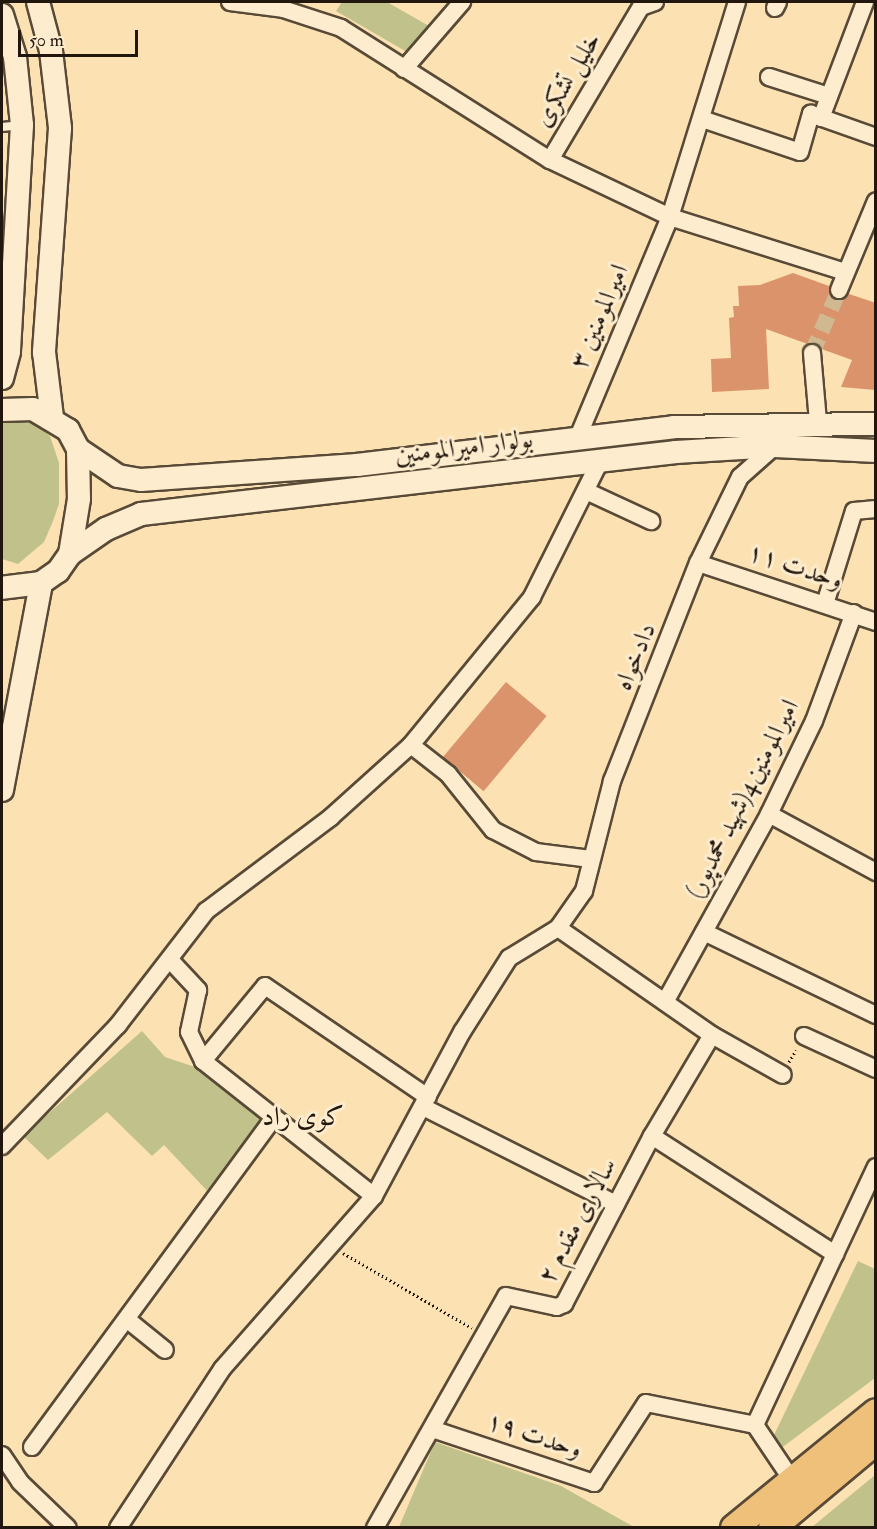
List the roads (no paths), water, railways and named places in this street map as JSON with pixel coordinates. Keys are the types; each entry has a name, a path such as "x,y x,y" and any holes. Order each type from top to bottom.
{"main road":[{"path":"734,1527 790,1478 876,1412"},
{"path":"772,1527 876,1441"}],"street":[{"path":"2,410 33,409 52,417 44,352 60,128 51,51 38,2"},
{"path":"230,2 285,5 340,28 550,160 670,217 846,272"},
{"path":"404,69 462,2"},
{"name":"خلیل تشکری","path":"550,160 641,7 655,2"},
{"name":"امیرالمومنین ۳","path":"578,437 670,217 737,2"},
{"path":"821,118 865,2"},
{"path":"2,15 15,57 9,352 2,378"},
{"path":"769,77 829,96"},
{"path":"702,119 800,152 811,114 876,137"},
{"path":"839,290 876,201"},
{"path":"812,353 818,422"},
{"name":"بولوار امیرالمومنین","path":"52,417 78,449 118,476 141,480 357,465 578,437 818,422 876,424"},
{"path":"710,450 734,459 740,477 775,446"},
{"name":"بولوار امیرالمومنین","path":"41,583 70,554 106,529 141,514 710,450 775,446 876,451"},
{"path":"70,554 79,499 78,449"},
{"path":"2,1146 171,961 206,910 323,823 411,745 531,597 600,461"},
{"name":"دادخواه","path":"558,928 584,891 612,781 698,563 740,477"},
{"path":"586,491 651,520"},
{"path":"825,604 854,511 876,509"},
{"name":"وحدت ۱۱","path":"698,563 876,622"},
{"path":"2,588 41,583 2,790"},
{"name":"امیرالمومنین4(شهید محمدپور)","path":"664,1002 770,814 814,721 854,613"},
{"path":"411,745 448,774 493,830 536,852 591,859"},
{"path":"770,814 876,872"},
{"path":"118,1527 222,1369 329,1244 374,1196 425,1102 509,958 558,928 712,1035 783,1075"},
{"path":"704,932 876,1016"},
{"path":"171,961 198,990 189,1032 203,1061 374,1196"},
{"path":"203,1061 265,986 425,1102 616,1204"},
{"name":"سالاری مقدم ۲","path":"375,1527 432,1429 481,1333 508,1294 561,1307 652,1136 712,1035"},
{"path":"804,1036 876,1069"},
{"path":"32,1447 129,1321 274,1117"},
{"path":"652,1136 835,1254"},
{"path":"790,1478 755,1425 876,1167"},
{"path":"129,1321 165,1350"},
{"name":"وحدت ۱۹","path":"432,1429 594,1483 646,1403 755,1425"},
{"path":"2,1455 20,1482 68,1527"}],"tunnel":[{"path":"812,353 839,290"}],"district":[{"name":"کوی راد","path":"303,1117"}]}
